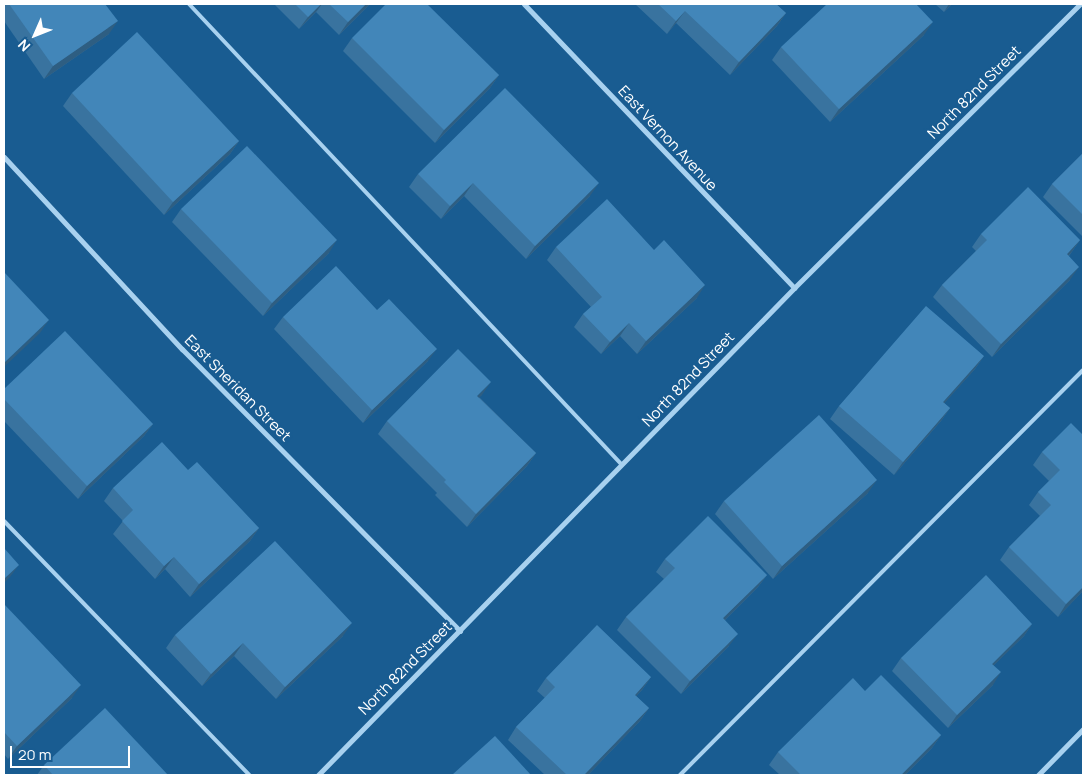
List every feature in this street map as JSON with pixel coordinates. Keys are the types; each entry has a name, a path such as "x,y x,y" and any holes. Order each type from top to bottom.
{"street":[{"name":"East Vernon Avenue","path":"524,4 794,288"},
{"name":"North 82nd Street","path":"318,775 794,288 1080,4"},
{"name":"East Sheridan Street","path":"4,158 182,349 460,631"},
{"path":"1038,775 1083,729"}],"lane":[{"path":"188,4 622,465"},
{"path":"680,775 1083,370"},
{"path":"4,521 249,775"}],"building":[{"path":"9,4 105,4 118,21 53,66"},
{"path":"295,4 321,4 308,17"},
{"path":"329,4 366,4 348,22"},
{"path":"386,4 427,4 499,75 444,130 352,38"},
{"path":"658,4 776,4 786,13 739,62 685,11 676,21"},
{"path":"827,4 916,4 933,22 839,109 781,47"},
{"path":"137,32 239,141 173,202 72,93"},
{"path":"505,88 599,183 535,246 473,183 450,206 418,174"},
{"path":"247,146 337,240 272,303 181,209"},
{"path":"1083,153 1083,215 1052,184"},
{"path":"1028,187 1080,240 1067,254 1079,267 1001,344 942,285 987,240 981,234"},
{"path":"607,199 654,250 664,240 705,285 646,341 629,323 610,342 583,314 602,297 556,247"},
{"path":"336,266 377,310 389,299 437,349 372,410 283,317"},
{"path":"4,272 49,320 4,363"},
{"path":"926,306 984,356 943,402 950,408 903,462 839,406"},
{"path":"65,331 153,424 87,486 4,399 4,389"},
{"path":"458,349 491,382 477,396 536,453 476,514 444,482 446,480 387,421"},
{"path":"819,415 877,480 782,566 724,501"},
{"path":"1071,423 1083,435 1083,587 1066,604 1009,547 1051,505 1038,492 1060,470 1042,452"},
{"path":"162,442 188,470 197,462 259,528 199,584 174,557 164,566 122,521 133,510 113,488"},
{"path":"708,516 767,575 723,618 738,634 690,681 626,617 675,568 665,559"},
{"path":"275,541 352,623 285,687 243,643 211,674 175,635"},
{"path":"4,548 19,565 4,579"},
{"path":"986,575 1032,624 992,664 1001,672 957,715 901,658"},
{"path":"4,604 81,685 17,746 4,732"},
{"path":"597,625 651,677 635,695 649,708 584,775 567,775 516,727 555,687 546,678"},
{"path":"881,675 941,735 901,775 801,775 778,752 853,678 865,691"},
{"path":"105,708 168,775 53,775 44,765"},
{"path":"495,736 531,775 452,775"}]}
